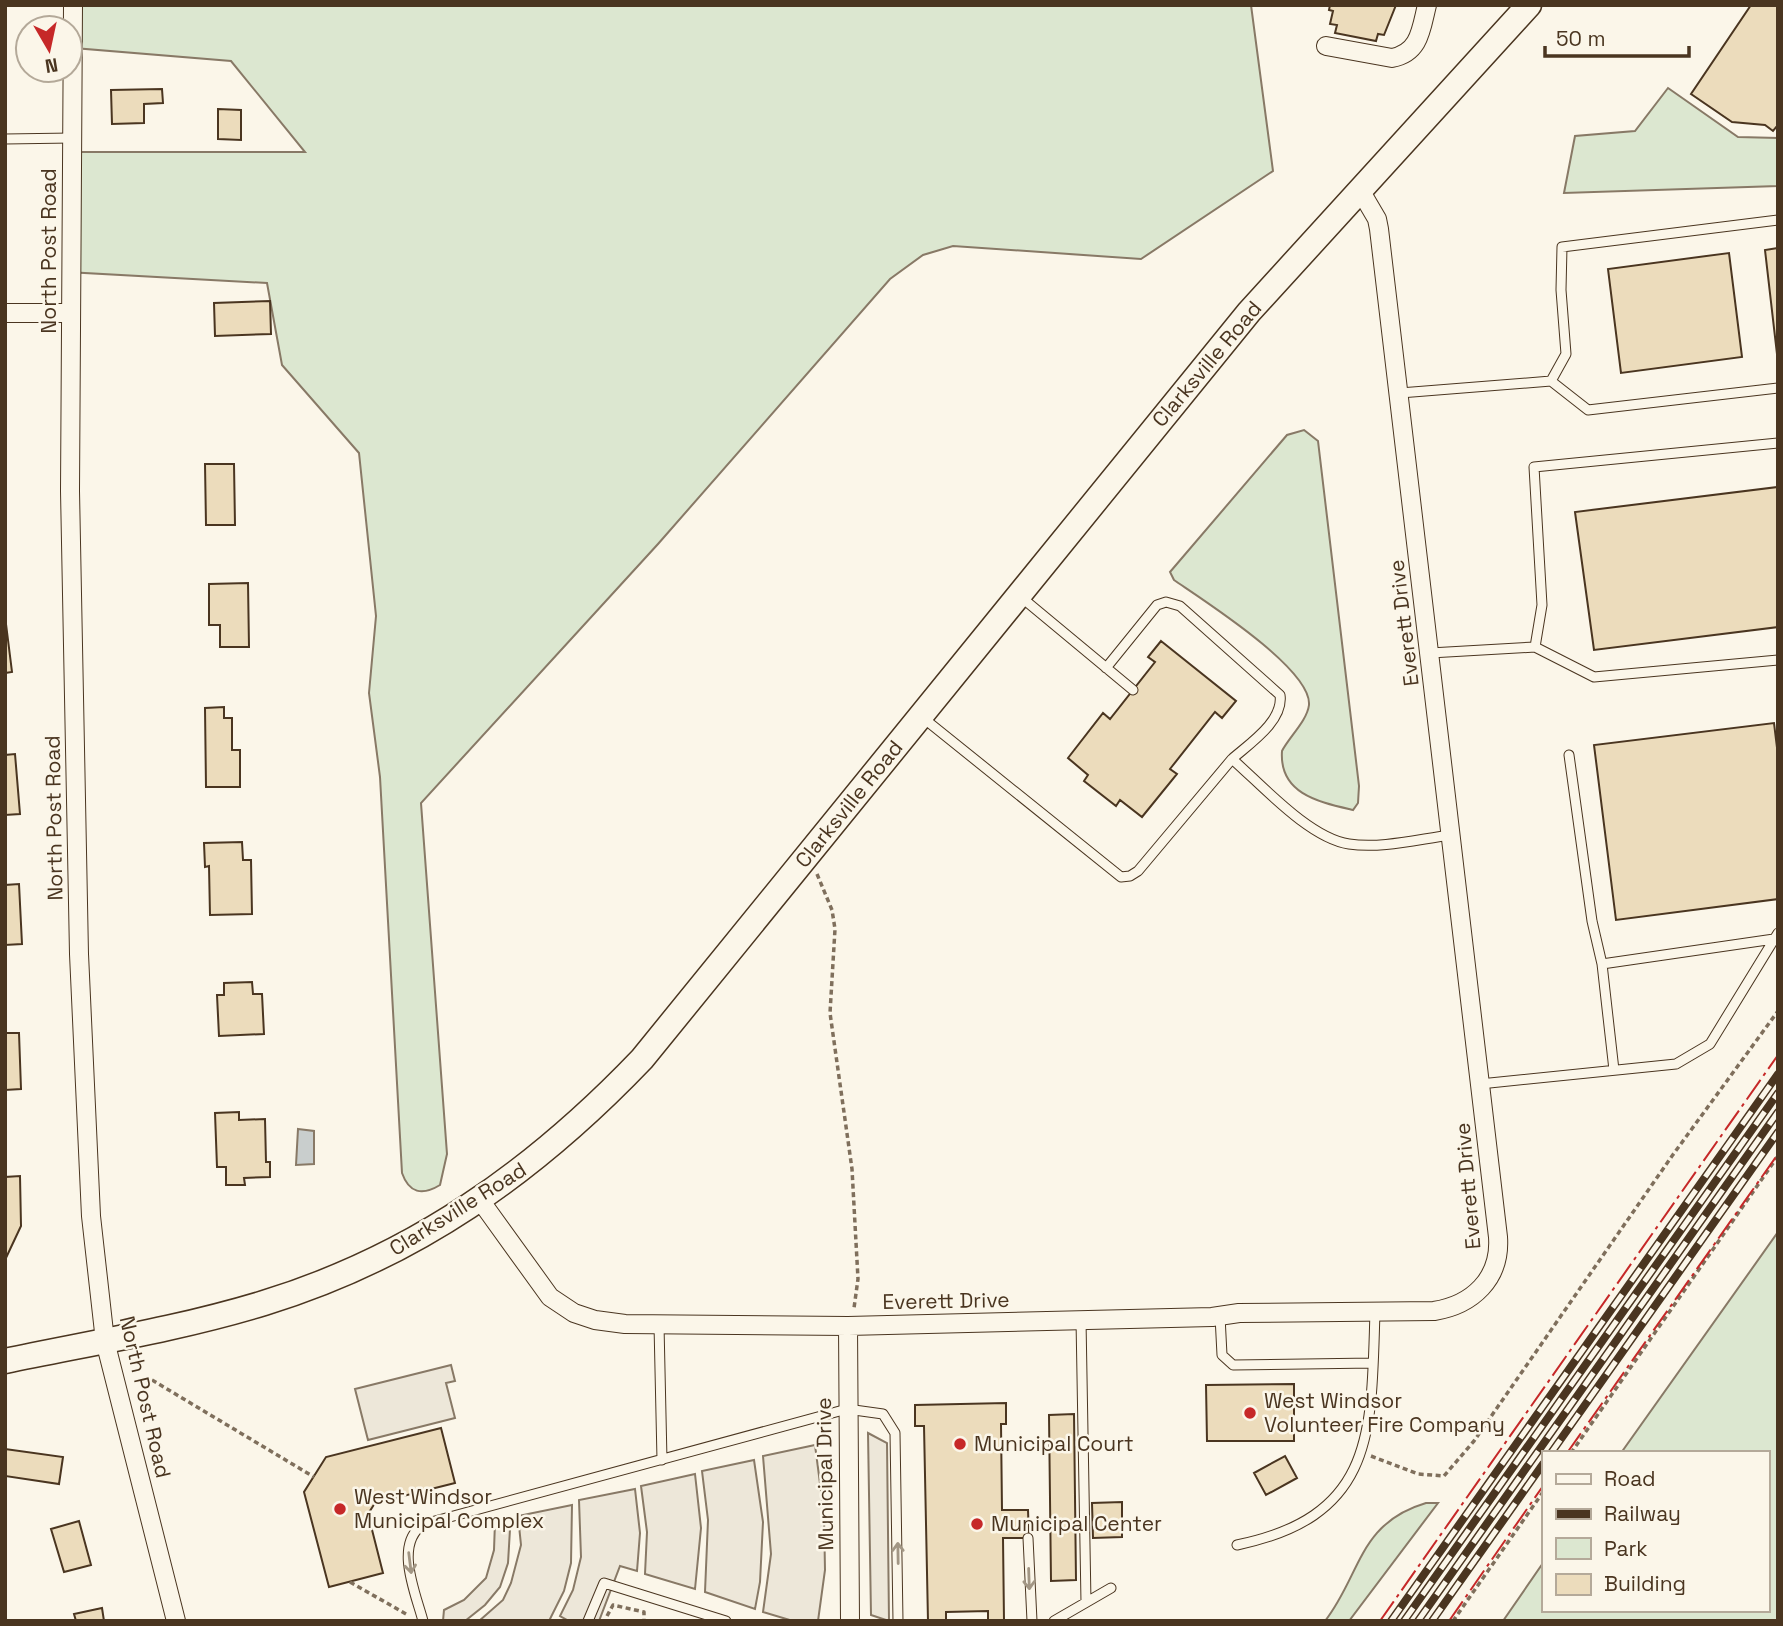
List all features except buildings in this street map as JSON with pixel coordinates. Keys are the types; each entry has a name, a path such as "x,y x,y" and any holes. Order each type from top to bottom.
{"street":[{"name":"North Post Road","path":"73,5 70,491 79,954 91,1216 105,1340 176,1621"},
{"path":"1326,46 1392,58 1403,56 1419,39 1427,5"},
{"name":"Clarksville Road","path":"5,1361 206,1319 322,1282 389,1252 480,1200 551,1147 593,1110 642,1059 1250,312 1529,5"},
{"name":"Everett Drive","path":"480,1200 539,1284 562,1306 595,1321 659,1325 850,1326 1434,1311 1460,1305 1478,1292 1495,1266 1498,1237 1379,229 1377,219 1360,190"},
{"path":"5,313 71,313"},
{"name":"Municipal Drive","path":"850,1326 847,1409 850,1621"}],"lane":[{"path":"5,139 72,138"},
{"path":"1551,381 1566,354 1561,290 1562,247 1778,220"},
{"path":"1400,393 1551,381 1588,410 1778,388"},
{"path":"1535,647 1542,605 1534,467 1778,443"},
{"path":"1018,595 1133,690"},
{"path":"921,716 1121,877 1130,876 1138,871 1232,759 1258,736 1277,713 1280,695 1180,606 1171,602 1157,606 1106,668"},
{"path":"1430,653 1535,647 1594,677 1778,660"},
{"path":"1569,755 1581,856 1602,964 1614,1070"},
{"path":"1232,759 1294,814 1316,830 1343,843 1373,844 1451,835"},
{"path":"1602,964 1776,936"},
{"path":"1480,1084 1676,1064 1710,1044 1776,936"},
{"path":"1237,1545 1279,1535 1315,1515 1345,1485 1362,1453 1371,1420 1375,1312"},
{"path":"1220,1316 1222,1355 1233,1365 1374,1363"},
{"path":"1082,1320 1086,1602"},
{"path":"659,1325 662,1460"},
{"path":"423,1621 409,1562 410,1539 416,1529 540,1492 847,1409 883,1414 895,1433 898,1621"},
{"path":"1028,1538 1032,1621"},
{"path":"588,1621 604,1583 726,1621"},
{"path":"1054,1621 1111,1588"}],"path":[{"path":"804,859 825,888 835,929 830,1013 852,1169 858,1284 850,1326"},
{"path":"1362,1453 1418,1474 1444,1476 1474,1441 1672,1156 1778,1011"},
{"path":"1572,1451 1778,1156"},
{"path":"152,1380 314,1477"},
{"path":"1453,1621 1542,1493"},
{"path":"350,1582 407,1615 409,1621"},
{"path":"604,1621 613,1605 644,1612 644,1621"}],"green space":[{"path":"73,5 1251,5 1273,171 1141,259 953,246 923,255 890,279 658,544 421,803 447,1154 440,1185 427,1191 412,1188 402,1173 380,777 369,693 376,616 359,453 282,365 267,283 67,272 68,152 305,152 231,61 84,49 84,14 73,14"},
{"path":"1668,88 1738,137 1778,138 1778,186 1564,193 1575,136 1635,131"},
{"path":"1304,430 1318,441 1359,786 1358,803 1353,810 1304,794 1287,777 1282,751 1305,717 1309,705 1305,690 1293,673 1254,636 1174,580 1170,572 1287,435"},
{"path":"1778,1232 1778,1621 1503,1621 1542,1564 1542,1612 1769,1612 1769,1451 1622,1451"},
{"path":"1426,1503 1438,1503 1349,1621 1325,1621 1374,1537 1387,1523"}],"shaded area":[{"path":"298,1129 314,1131 314,1164 296,1165"},
{"path":"451,1365 455,1381 446,1383 455,1418 368,1440 355,1389"},
{"path":"868,1433 887,1443 889,1621 871,1615"},
{"path":"815,1445 824,1514 825,1570 818,1621 793,1621 763,1612 771,1554 763,1456"},
{"path":"754,1460 763,1522 760,1582 755,1609 705,1592 708,1520 702,1471"},
{"path":"695,1474 701,1528 695,1589 645,1574 647,1532 641,1486"},
{"path":"635,1489 640,1533 637,1571 620,1566 599,1621 569,1621 560,1616 573,1590 581,1557 579,1500"},
{"path":"572,1505 571,1563 564,1591 549,1621 479,1621 503,1600 511,1583 521,1545 518,1516"},
{"path":"495,1522 510,1529 508,1563 500,1587 485,1605 465,1621 443,1621 444,1610 464,1600 486,1578 494,1550"}],"railway":[{"path":"1391,1621 1778,1074"},
{"path":"1404,1621 1778,1093"},
{"path":"1418,1621 1778,1112"},
{"path":"1552,1451 1778,1132"},
{"path":"1432,1621 1542,1465"}],"power":[{"path":"1380,1621 1778,1055"},
{"path":"1568,1451 1778,1154"},
{"path":"1449,1621 1542,1487"}],"place":[{"name":"West Windsor Volunteer Fire Company","path":"1250,1413"},
{"name":"Municipal Court","path":"960,1444"},
{"name":"West Windsor Municipal Complex","path":"340,1509"},
{"name":"Municipal Center","path":"977,1524"}]}
